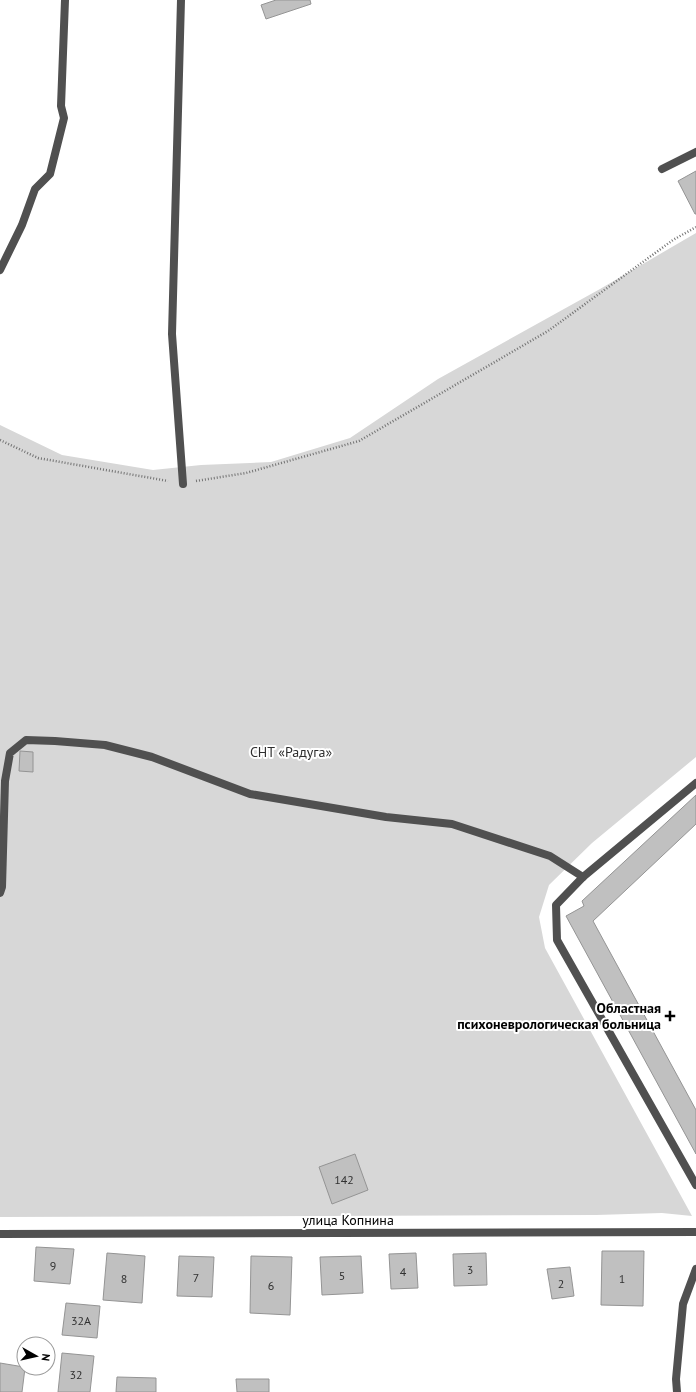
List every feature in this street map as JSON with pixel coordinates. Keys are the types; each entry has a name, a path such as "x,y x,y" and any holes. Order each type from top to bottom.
{"street":[{"path":"0,270 22,225 35,189 50,174 64,118 61,106 65,0"},
{"path":"181,0 172,334 183,484"},
{"path":"662,169 696,152"},
{"path":"0,893 2,887 5,781 10,753 26,740 106,745 152,757 250,794 386,817 452,824 550,856 583,877"},
{"path":"696,783 583,877 556,905 557,940 696,1185"},
{"name":"улица Копнина","path":"0,1234 696,1232"},
{"path":"677,1392 676,1379 683,1304 696,1269"}],"path":[{"path":"0,440 38,458 183,484 246,473 359,441 548,331 673,240 696,227"}],"green space":[{"name":"СНТ «Радуга»","path":"696,233 696,757 592,843 549,885 539,917 545,948 692,1216 662,1213 596,1215 0,1217 0,425 62,455 153,470 201,465 271,462 350,438 438,379 600,289"}],"building":[{"path":"276,0 310,0 311,4 266,19 261,5"},
{"path":"696,171 696,214 695,214 678,181"},
{"path":"20,751 33,752 33,772 19,771"},
{"path":"696,795 696,824 593,921 696,1110 696,1154 566,916 584,906 582,901"},
{"path":"355,1154 368,1190 332,1204 319,1167"},
{"path":"36,1247 74,1249 70,1284 34,1281"},
{"path":"602,1251 644,1251 643,1306 601,1305"},
{"path":"107,1253 145,1256 142,1303 103,1300"},
{"path":"416,1253 418,1288 391,1289 389,1254"},
{"path":"486,1253 487,1285 454,1286 453,1254"},
{"path":"179,1256 214,1257 212,1297 177,1296"},
{"path":"251,1256 292,1257 290,1315 250,1313"},
{"path":"361,1256 363,1293 322,1295 320,1257"},
{"path":"570,1267 574,1296 552,1299 547,1269"},
{"path":"66,1303 100,1306 97,1338 62,1335"},
{"path":"62,1353 94,1356 90,1392 58,1392"},
{"path":"0,1363 16,1366 16,1376 24,1376 22,1392 0,1392"},
{"path":"117,1377 156,1378 156,1392 116,1392"},
{"path":"236,1379 269,1379 269,1392 237,1392"}],"place":[{"name":"Областная психоневрологическая больница","path":"670,1016"}]}
